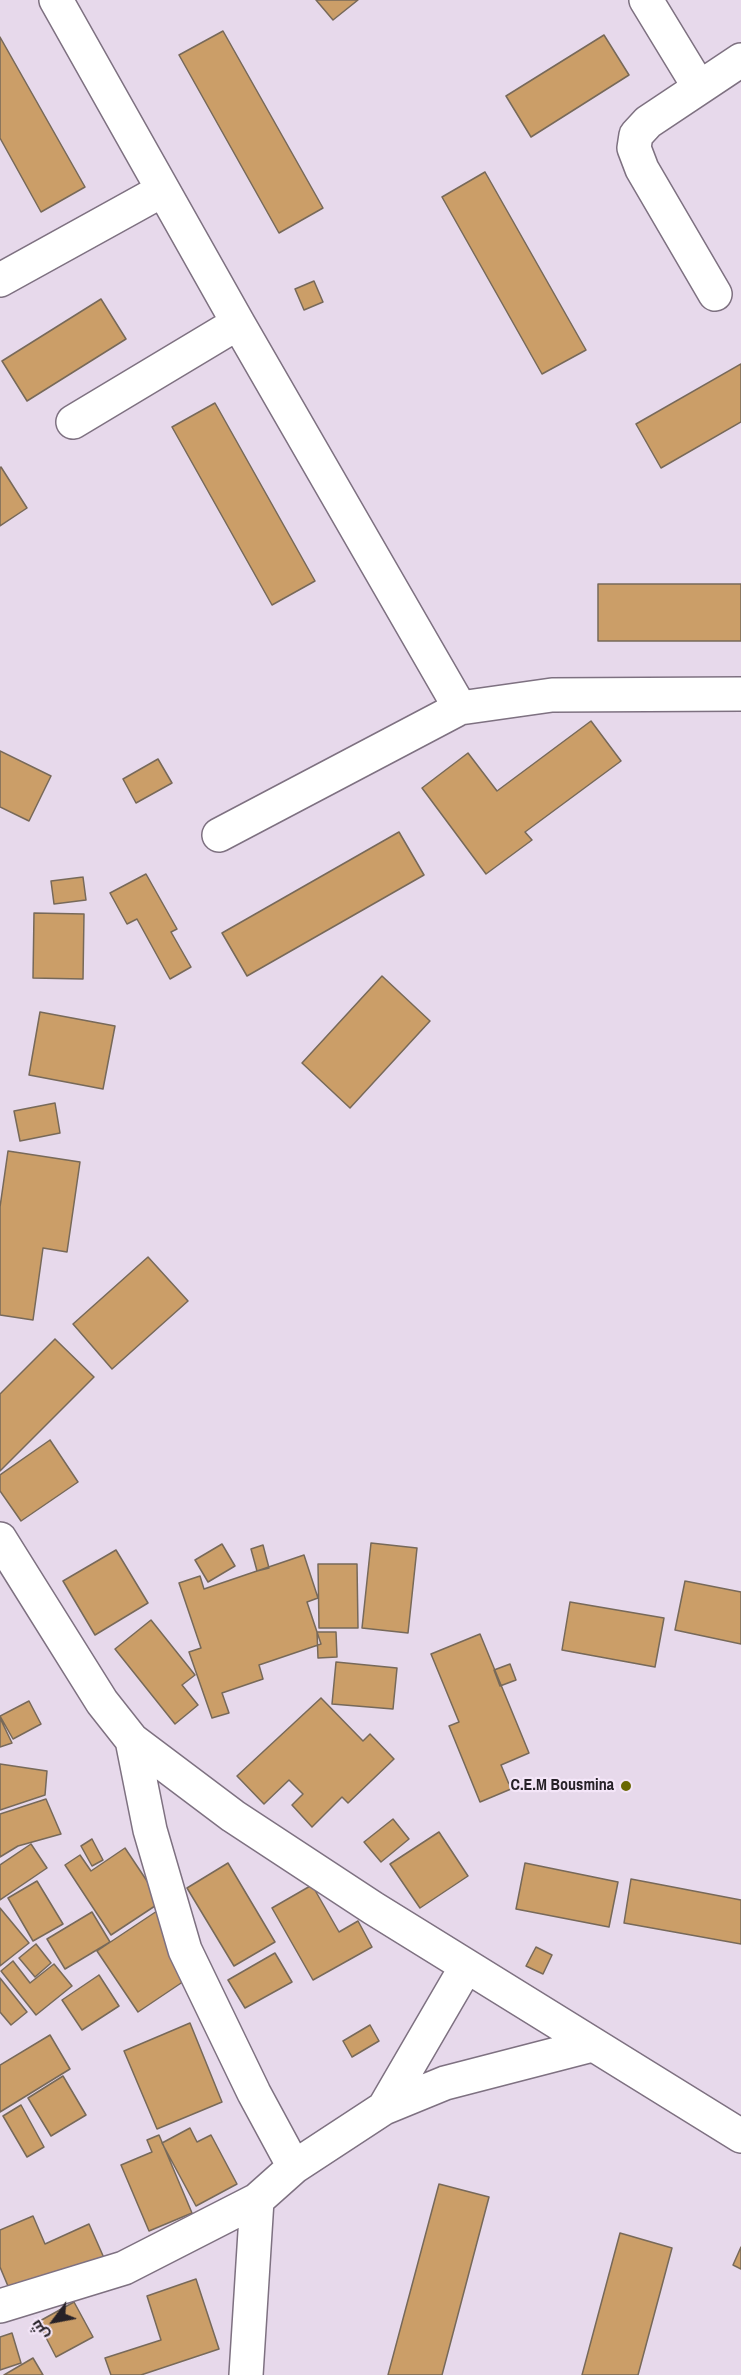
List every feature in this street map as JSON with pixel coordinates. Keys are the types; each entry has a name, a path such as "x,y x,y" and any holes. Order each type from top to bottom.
{"street":[{"path":"56,0 238,324 460,708"},
{"path":"646,0 699,87"},
{"path":"715,294 642,169 634,148 636,135 648,122 741,60"},
{"path":"0,280 163,190"},
{"path":"73,422 238,324"},
{"path":"219,835 460,708 552,695 741,694"},
{"path":"0,1539 102,1702 132,1740 233,1816 466,1967 741,2136"},
{"path":"132,1740 150,1830 186,1950 254,2093 294,2167"},
{"path":"384,2108 466,1967"},
{"path":"0,2306 124,2268 257,2200 294,2167 384,2108 445,2083 592,2045"},
{"path":"246,2375 250,2346 257,2200"}],"building":[{"path":"316,0 358,0 333,20"},
{"path":"223,31 323,208 279,233 179,55"},
{"path":"604,35 629,75 531,137 506,96"},
{"path":"0,37 85,187 41,212 0,138"},
{"path":"485,172 586,350 542,374 442,197"},
{"path":"314,281 323,302 304,310 295,289"},
{"path":"101,299 126,339 27,401 2,361"},
{"path":"741,364 741,422 661,468 636,424"},
{"path":"215,403 315,581 272,605 172,427"},
{"path":"0,468 27,508 0,526"},
{"path":"598,584 741,584 741,641 598,641"},
{"path":"591,721 621,761 525,832 532,840 486,874 422,788 468,753 497,791"},
{"path":"0,751 51,776 29,821 0,807"},
{"path":"158,759 172,783 136,803 123,779"},
{"path":"399,832 424,875 247,976 222,933"},
{"path":"146,874 177,929 171,932 191,967 170,979 137,919 127,924 110,893"},
{"path":"83,877 86,900 54,904 51,881"},
{"path":"34,913 84,914 83,979 33,978"},
{"path":"382,976 430,1021 350,1108 302,1063"},
{"path":"40,1012 115,1026 103,1089 29,1075"},
{"path":"55,1103 60,1133 20,1141 14,1111"},
{"path":"8,1151 80,1162 67,1252 43,1248 33,1320 0,1315 0,1207"},
{"path":"148,1257 188,1301 112,1369 73,1324"},
{"path":"55,1339 94,1377 0,1471 0,1394"},
{"path":"50,1440 78,1482 21,1521 0,1491 0,1475"},
{"path":"371,1543 417,1548 408,1633 362,1628"},
{"path":"222,1544 235,1566 208,1582 195,1560"},
{"path":"263,1545 269,1568 257,1571 251,1549"},
{"path":"116,1550 148,1603 95,1635 63,1581"},
{"path":"304,1555 318,1598 307,1602 321,1644 259,1665 263,1679 222,1693 229,1713 212,1718 189,1652 201,1648 179,1583 200,1576 204,1589"},
{"path":"318,1564 357,1564 358,1628 319,1628"},
{"path":"685,1581 741,1592 741,1644 675,1630"},
{"path":"570,1602 664,1618 655,1667 562,1650"},
{"path":"151,1620 195,1675 182,1685 198,1705 175,1724 115,1649"},
{"path":"317,1632 336,1632 337,1657 318,1658"},
{"path":"480,1634 529,1753 501,1765 511,1789 480,1802 449,1726 459,1722 431,1654"},
{"path":"336,1662 397,1668 393,1709 332,1704"},
{"path":"510,1664 516,1680 500,1686 494,1670"},
{"path":"321,1698 363,1741 370,1734 394,1759 348,1803 342,1797 312,1827 292,1805 303,1794 289,1780 264,1804 237,1776"},
{"path":"29,1701 41,1724 13,1739 0,1716"},
{"path":"0,1718 12,1743 0,1747"},
{"path":"0,1764 47,1771 45,1795 0,1810"},
{"path":"46,1799 61,1834 18,1846 0,1857 0,1814"},
{"path":"393,1819 409,1839 381,1862 364,1842"},
{"path":"439,1832 468,1876 420,1908 390,1864"},
{"path":"92,1839 103,1860 92,1866 81,1846"},
{"path":"31,1844 47,1868 0,1900 0,1865"},
{"path":"125,1848 161,1902 111,1935 65,1865 80,1855 91,1871"},
{"path":"228,1863 275,1942 234,1966 187,1888"},
{"path":"525,1863 618,1882 609,1927 516,1909"},
{"path":"631,1879 741,1900 741,1944 624,1923"},
{"path":"37,1881 63,1924 33,1941 8,1898"},
{"path":"312,1885 339,1932 358,1921 372,1947 313,1980 272,1908"},
{"path":"163,1907 199,1971 138,2012 97,1951"},
{"path":"0,1908 29,1943 0,1966"},
{"path":"92,1912 110,1942 65,1969 47,1939"},
{"path":"36,1944 51,1963 35,1977 19,1958"},
{"path":"536,1947 552,1955 543,1974 526,1966"},
{"path":"275,1953 292,1982 245,2008 228,1980"},
{"path":"13,1961 30,1983 54,1964 72,1986 36,2015 1,1971"},
{"path":"99,1975 119,2006 82,2030 62,2000"},
{"path":"0,1978 27,2012 11,2025 0,2012"},
{"path":"190,2023 222,2102 157,2129 124,2051"},
{"path":"370,2025 379,2041 352,2057 343,2041"},
{"path":"50,2035 70,2069 0,2112 0,2065"},
{"path":"63,2076 86,2115 51,2136 28,2098"},
{"path":"21,2105 44,2147 27,2157 3,2116"},
{"path":"190,2128 197,2142 211,2135 237,2184 196,2206 162,2143"},
{"path":"159,2135 192,2213 149,2231 121,2165 152,2152 147,2140"},
{"path":"439,2184 489,2197 442,2375 388,2375"},
{"path":"33,2216 45,2244 89,2224 104,2258 13,2298 0,2267 0,2230"},
{"path":"620,2233 672,2248 638,2375 582,2375"},
{"path":"741,2247 741,2269 733,2265"},
{"path":"196,2279 219,2349 141,2375 111,2375 105,2358 161,2340 147,2296"},
{"path":"74,2302 93,2337 56,2357 38,2322"},
{"path":"12,2333 21,2363 0,2370 0,2337"},
{"path":"33,2358 43,2375 4,2375"}],"place":[{"name":"C.E.M Bousmina","path":"626,1786"}]}
